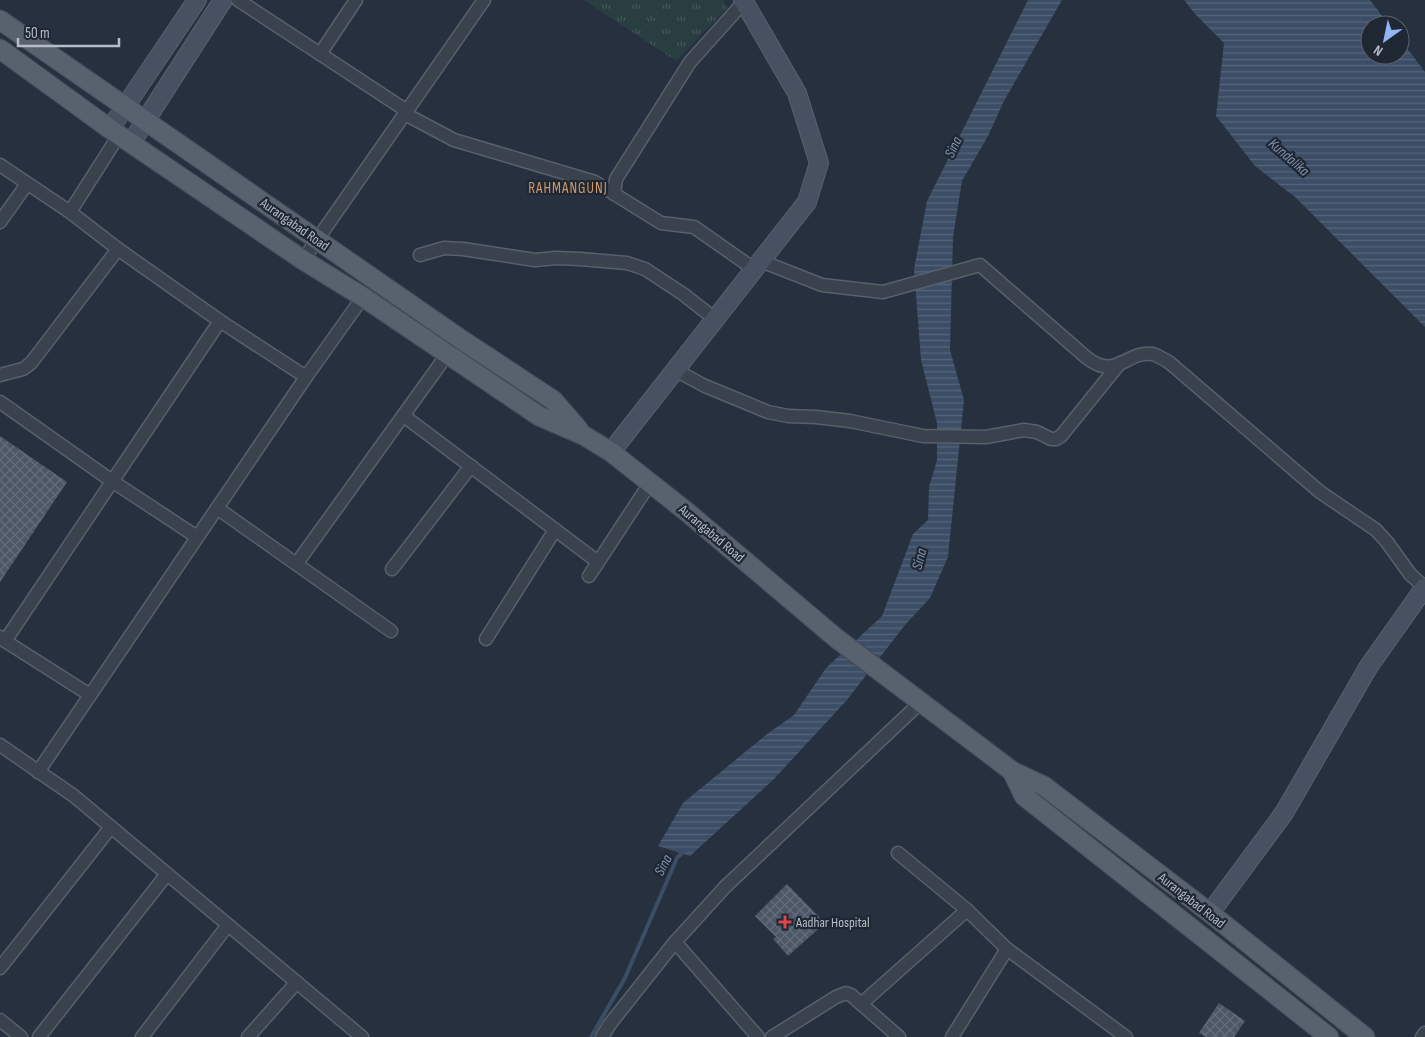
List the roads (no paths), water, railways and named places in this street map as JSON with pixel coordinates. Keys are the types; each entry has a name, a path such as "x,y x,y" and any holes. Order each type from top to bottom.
{"main road":[{"name":"Aurangabad Road","path":"0,20 459,338 553,400 583,434"},
{"name":"Aurangabad Road","path":"0,49 120,136 539,416 583,434 610,452 687,512 836,638 1012,771 1044,786 1365,1037"},
{"name":"Aurangabad Road","path":"1012,771 1024,796 1330,1037"}],"street":[{"path":"70,212 120,136 125,107 197,0"},
{"path":"120,136 146,120 223,0"},
{"path":"238,0 406,113 454,140 595,182 661,223 694,227 758,265 822,285 884,292 980,265 1100,366 1110,367 1146,354 1155,355 1170,363 1320,492 1376,530 1410,574 1425,588 1369,666 1284,813 1210,914"},
{"path":"320,54 356,0"},
{"path":"303,260 484,0"},
{"path":"610,452 807,202 819,163 797,93 743,1 690,62 616,179 614,194"},
{"path":"0,165 70,212 118,249 220,321 306,377"},
{"path":"0,222 27,184"},
{"path":"420,255 444,248 535,260 580,259 628,263 645,269 683,294 715,319"},
{"path":"0,375 22,369 31,363 118,249"},
{"path":"38,772 362,297"},
{"path":"90,695 3,639 220,321"},
{"path":"297,563 459,338"},
{"path":"674,370 705,386 768,412 788,416 850,421 922,436 986,437 1024,430 1037,432 1051,439 1056,439 1062,436 1120,363"},
{"path":"0,402 112,481 197,537"},
{"path":"404,416 598,562"},
{"path":"392,569 471,466"},
{"path":"589,576 650,483"},
{"path":"217,508 391,631"},
{"path":"486,639 555,530"},
{"path":"602,1037 610,1024 675,942 725,887 914,696"},
{"path":"0,761 4,748 74,796 362,1037"},
{"path":"0,968 111,827"},
{"path":"898,853 967,910 1007,949 1126,1037"},
{"path":"40,1037 167,874"},
{"path":"861,1004 967,910"},
{"path":"142,1037 228,924"},
{"path":"675,942 758,1037"},
{"path":"952,1037 1007,949"},
{"path":"248,1037 297,982"},
{"path":"772,1037 846,993 861,1004 890,1035"},
{"path":"0,1020 21,1037"},
{"path":"1422,1037 1425,1033"}],"water":[{"path":"1028,0 1062,0 1004,101 988,136 962,181 953,237 950,350 964,400 948,557 930,598 905,625 847,700 774,779 690,856 658,846 683,803 767,734 794,715 826,668 882,616 913,534 928,520 929,487 937,460 937,423 921,360 914,269 927,201"},
{"name":"Kundalika","path":"1184,0 1370,0 1381,15 1360,15 1360,65 1410,65 1410,52 1425,72 1425,327 1295,197 1255,166 1216,116 1224,43"}],"waterway":[{"name":"Sina","path":"591,1037 625,978 677,858 684,851"}],"place":[{"name":"Aadhar Hospital","path":"785,922"}],"district":[{"name":"RAHMANGUNJ","path":"568,188"}]}
